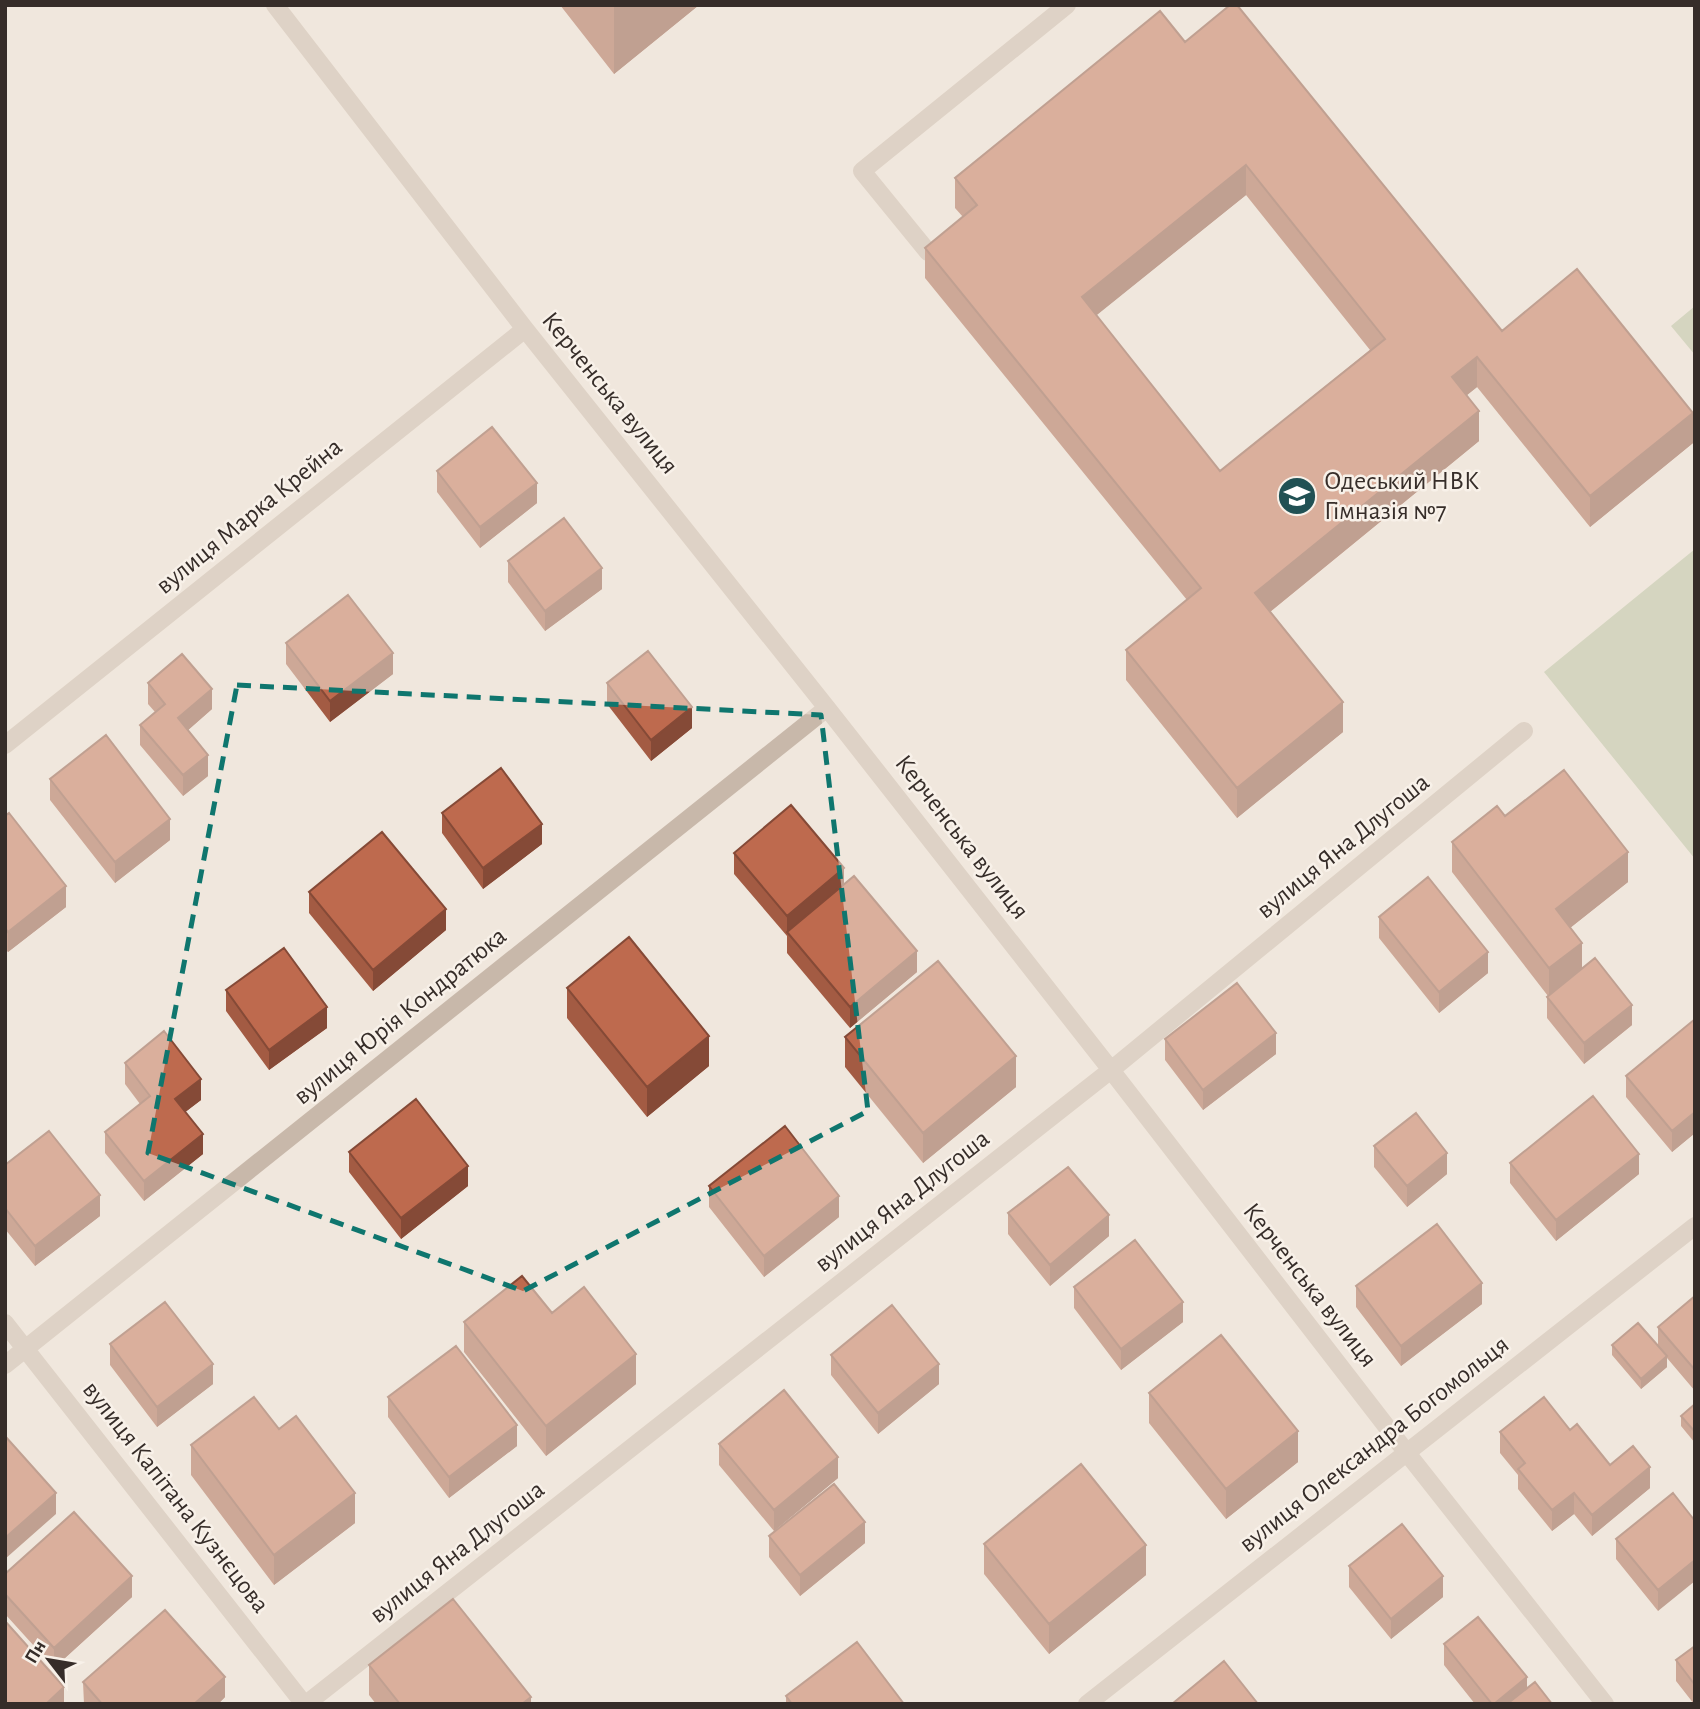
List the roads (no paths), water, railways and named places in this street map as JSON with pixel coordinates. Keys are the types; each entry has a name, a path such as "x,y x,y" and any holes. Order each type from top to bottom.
{"street":[{"name":"Керченська вулиця","path":"275,5 525,328 827,708 1605,1704"},
{"path":"928,252 862,171 1068,5"},
{"name":"вулиця Марка Крейна","path":"5,745 525,328"},
{"name":"вулиця Юрія Кондратюка","path":"5,1365 827,708"},
{"name":"вулиця Яна Длугоша","path":"305,1704 1111,1070 1524,731"},
{"name":"вулиця Олександра Богомольця","path":"1087,1704 1695,1226"},
{"name":"вулиця Капітана Кузнєцова","path":"5,1323 305,1704"}],"place":[{"name":"Одеський НВК Гімназія №7","path":"1297,496"}]}
